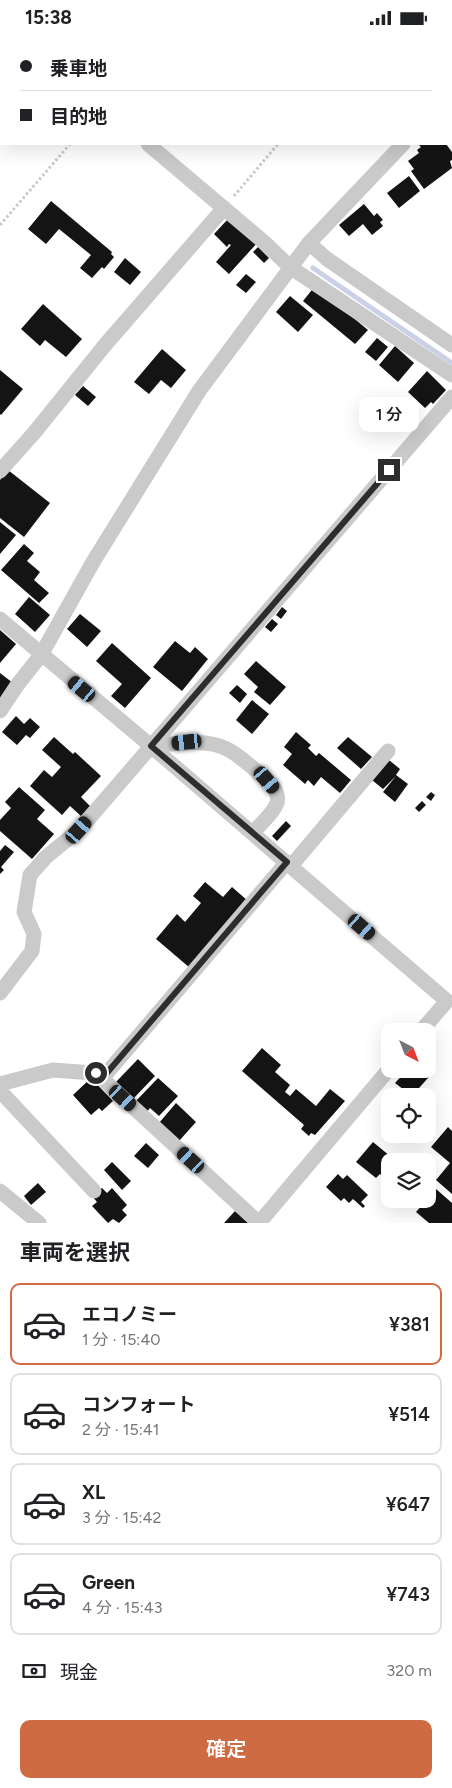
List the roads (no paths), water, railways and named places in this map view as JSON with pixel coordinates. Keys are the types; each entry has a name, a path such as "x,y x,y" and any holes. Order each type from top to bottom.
{"street":[{"path":"149,145 290,267 452,375"},
{"path":"0,711 41,655 93,562 199,391 309,243 402,145"},
{"path":"0,471 34,433 105,345 224,208"},
{"path":"309,243 327,259 452,345"},
{"path":"0,993 32,951 34,934 24,912 30,875 46,857 79,830 452,397"},
{"path":"0,619 253,833 447,1001 429,1023"},
{"path":"151,746 187,742 214,745 227,749 267,780 276,790 278,796 276,804 253,833"},
{"path":"0,1084 53,1070 106,1074 388,751"},
{"path":"96,1073 259,1223 382,1078"},
{"path":"0,1091 94,1191"},
{"path":"0,1191 39,1223"}],"waterway":[{"path":"313,268 452,363"}]}
